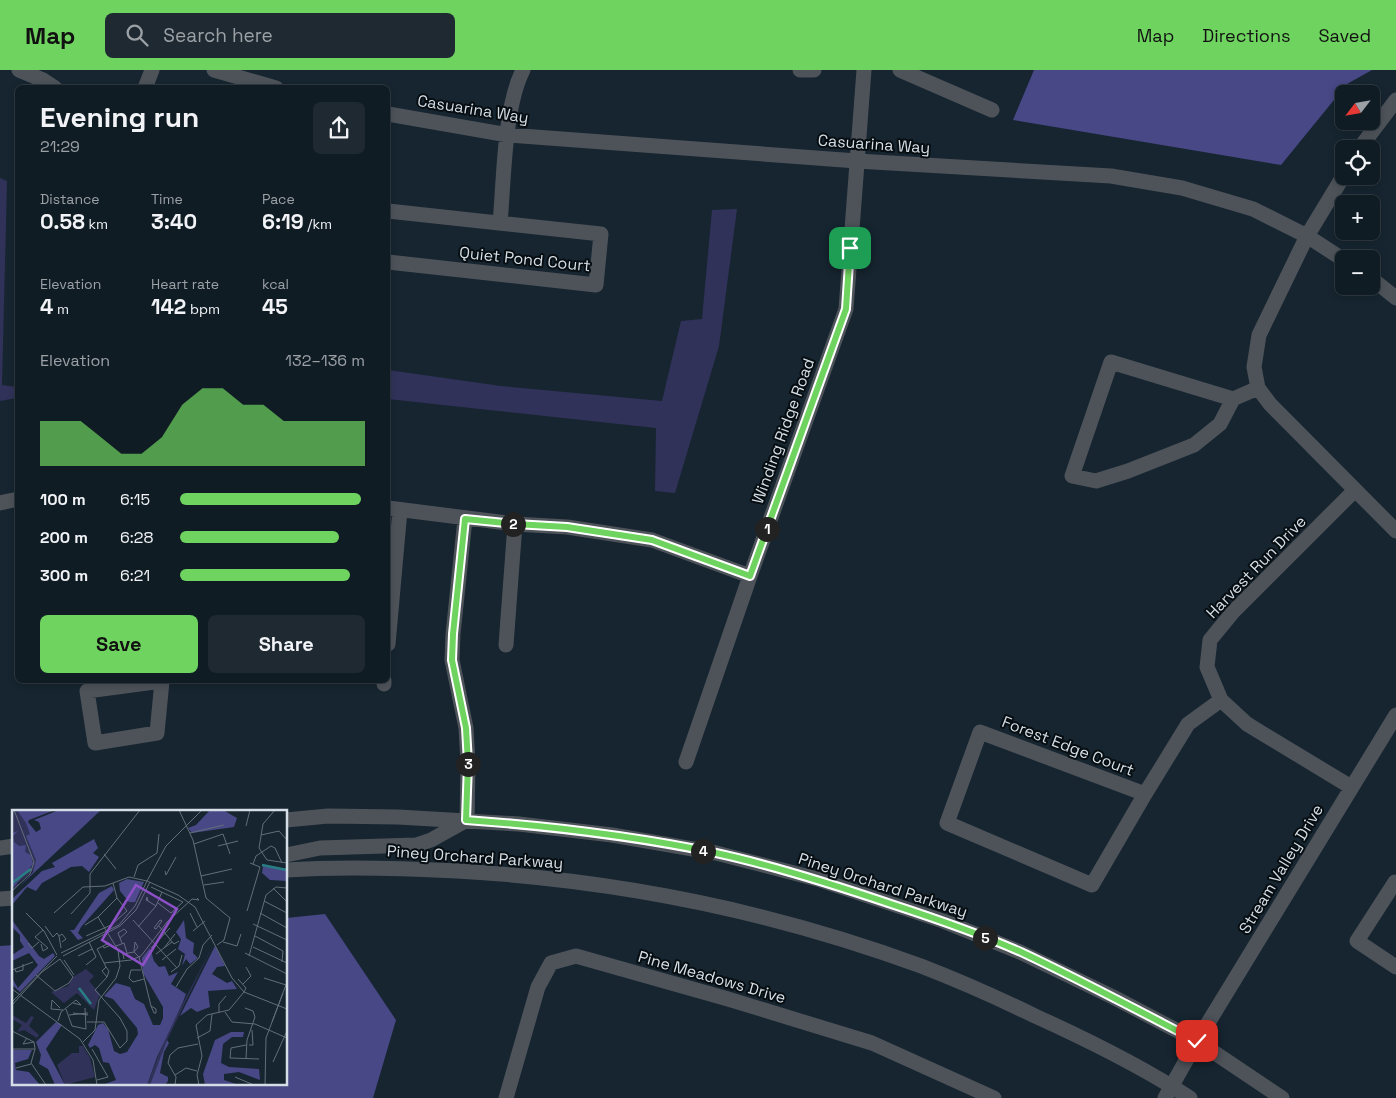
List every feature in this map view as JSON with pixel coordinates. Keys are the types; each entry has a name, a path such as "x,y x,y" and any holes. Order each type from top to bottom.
{"street":[{"path":"19,70 50,85"},
{"path":"146,85 152,70"},
{"path":"214,70 266,85"},
{"name":"Quiet Pond Court","path":"500,223 508,135 516,84 523,70"},
{"path":"800,70 814,70"},
{"name":"Winding Ridge Road","path":"686,762 750,576 846,309 864,70"},
{"path":"900,70 992,110"},
{"path":"1366,140 1396,100"},
{"name":"Casuarina Way","path":"390,114 508,135 856,161 1111,176 1182,188 1253,209 1307,236 1335,254"},
{"path":"1338,185 1307,236 1259,335 1254,367 1258,388 1270,404 1396,530"},
{"name":"Quiet Pond Court","path":"390,211 601,234 596,285 390,262"},
{"path":"1380,285 1396,298"},
{"path":"1233,399 1111,362 1072,476 1096,480 1128,471 1194,445 1220,424 1233,399 1258,388"},
{"name":"Harvest Run Drive","path":"1351,787 1247,724 1221,700 1207,668 1210,640 1232,612 1355,490"},
{"path":"0,503 15,500"},
{"path":"390,599 394,509 465,519 567,527 652,540 750,576"},
{"path":"288,855 320,848 416,845 431,840 466,820 468,763 466,728 452,660 465,519"},
{"path":"506,645 515,524"},
{"path":"147,683 87,691 96,743 157,733 162,683"},
{"name":"Forest Edge Court","path":"1145,794 980,732 947,823 1092,885 1188,724 1221,700"},
{"name":"Stream Valley Drive","path":"1169,1092 1197,1041 1396,715"},
{"name":"Piney Orchard Parkway","path":"288,820 328,816 466,820 519,824 612,835 716,853 817,879 943,921 1020,952 1113,997 1197,1041 1282,1098"},
{"name":"Piney Orchard Parkway","path":"288,870 406,868 510,874 604,885 703,902 798,926 922,966 996,998 1089,1041 1169,1092 1190,1098"},
{"path":"1396,883 1356,940 1396,967"},
{"name":"Pine Meadows Drive","path":"506,1098 538,987 551,963 576,956 728,999 872,1044 994,1098"}],"shaded area":[{"path":"1034,70 1372,70 1346,85 1335,85 1335,99 1281,165 1013,120"},
{"path":"0,178 7,181 2,385 15,387 15,398 0,401"},
{"path":"737,209 719,346 675,493 655,491 656,428 390,399 390,370 501,386 662,401 681,321 702,319 712,210"},
{"path":"325,914 396,1020 373,1098 0,1098 0,946 12,945 12,1086 288,1086 288,918"}],"route":[{"path":"850,248 846,309 750,576 652,540 567,527 465,519 452,660 466,728 468,763 466,820 612,835 716,853 817,879 943,921 1020,952 1113,997 1197,1041"}]}
